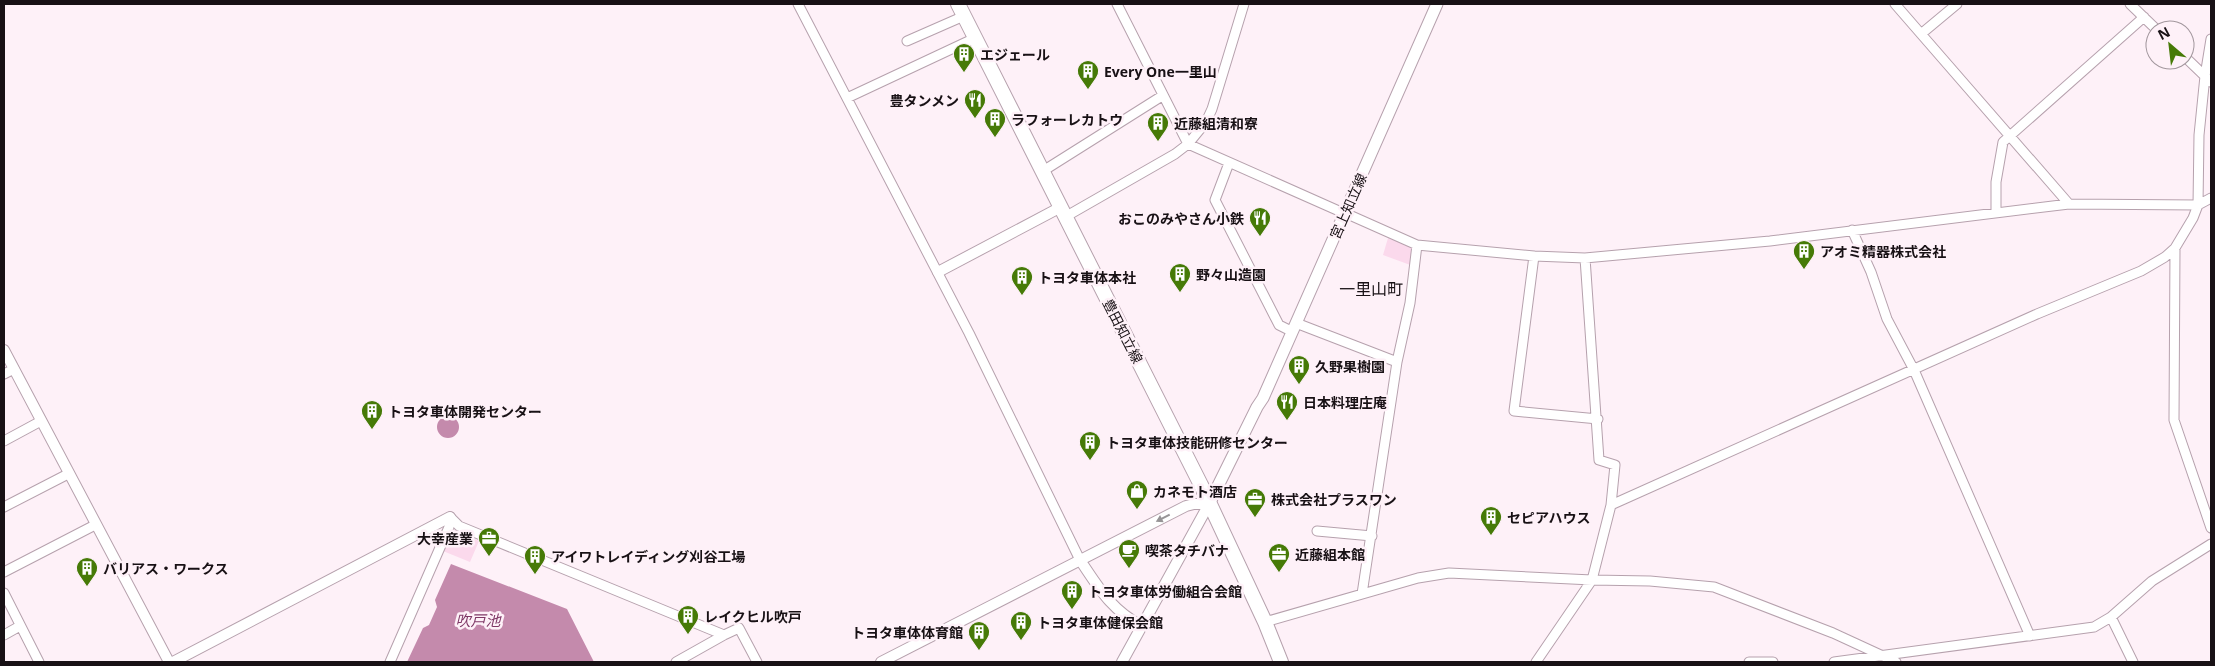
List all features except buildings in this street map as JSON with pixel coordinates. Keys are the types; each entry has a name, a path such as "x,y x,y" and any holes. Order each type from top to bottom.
{"main road":[{"name":"宮上知立線","path":"1209,504 1257,407 1258,396 1292,326 1430,4"},
{"name":"宮上知立線","path":"1342,212 1437,4"},
{"name":"豊田知立線","path":"961,10 1201,485 1265,622 1281,662"}],"street":[{"path":"798,4 992,378 1080,560 1107,600 1128,618 1142,626"},
{"path":"1117,4 1188,144 1418,245 1534,256 1585,258 1770,241 1996,211 2069,204 2198,205 2211,198"},
{"path":"938,272 1063,212 1175,154 1188,144 1206,122 1212,109 1244,4"},
{"path":"1896,4 2069,204"},
{"path":"1921,34 1957,4"},
{"path":"2130,4 2147,20"},
{"path":"907,41 961,10"},
{"path":"1996,211 1996,182 2003,142 2144,17"},
{"path":"847,98 975,38"},
{"path":"1611,505 2038,314 2141,271 2175,248 2194,218 2198,205 2199,135 2208,79 2211,39"},
{"path":"2195,67 2208,79"},
{"path":"1043,171 1162,96"},
{"path":"1229,163 1214,200 1279,325 1292,326 1397,362"},
{"path":"1852,230 1871,272 1887,319 1914,370 2030,636"},
{"path":"1362,594 1397,362 1410,303 1418,245"},
{"path":"2175,248 2174,420 2211,528"},
{"path":"1534,256 1514,411 1598,419"},
{"path":"1536,662 1592,580 1611,505 1615,466 1599,460 1598,419 1585,258"},
{"path":"4,350 94,525 169,662"},
{"path":"4,374 14,369"},
{"path":"4,441 42,421"},
{"path":"4,507 68,474"},
{"path":"881,662 1186,506 1209,504 1122,662"},
{"path":"450,517 459,526 724,635"},
{"path":"173,662 450,517"},
{"path":"390,662 449,527 450,517"},
{"path":"4,572 94,525"},
{"path":"1316,532 1372,536"},
{"path":"1834,662 2094,627 2110,617 2152,581 2211,544"},
{"path":"1265,622 1418,578 1449,573 1650,581 1714,587 1833,633 1874,658 1896,662"},
{"path":"4,593 39,662"},
{"path":"2110,617 2133,662"},
{"path":"4,635 20,626"},
{"path":"676,662 739,628 757,662"},
{"path":"1749,662 1773,662"}],"shaded area":[{"path":"1388,238 1416,248 1413,266 1383,255"},
{"path":"452,529 479,541 470,562 443,551"}],"water":[{"path":"448,416 456,419 459,427 456,435 448,438 440,435 437,427 440,419"},
{"name":"吹戸池","path":"451,564 567,609 594,662 407,662 423,628 429,625 437,607 435,600"}],"place":[{"name":"エジェール","path":"964,73"},
{"name":"Every One一里山","path":"1088,90"},
{"name":"豊タンメン","path":"975,119"},
{"name":"ラフォーレカトウ","path":"995,138"},
{"name":"近藤組清和寮","path":"1158,142"},
{"name":"おこのみやさん小鉄","path":"1260,237"},
{"name":"アオミ精器株式会社","path":"1804,270"},
{"name":"野々山造園","path":"1180,293"},
{"name":"トヨタ車体本社","path":"1022,296"},
{"name":"久野果樹園","path":"1299,385"},
{"name":"日本料理庄庵","path":"1287,421"},
{"name":"トヨタ車体開発センター","path":"372,430"},
{"name":"トヨタ車体技能研修センター","path":"1090,461"},
{"name":"カネモト酒店","path":"1137,510"},
{"name":"株式会社プラスワン","path":"1255,518"},
{"name":"セピアハウス","path":"1491,536"},
{"name":"大幸産業","path":"489,557"},
{"name":"喫茶タチバナ","path":"1129,569"},
{"name":"近藤組本館","path":"1279,573"},
{"name":"アイワトレイディング刈谷工場","path":"535,575"},
{"name":"バリアス・ワークス","path":"87,587"},
{"name":"トヨタ車体労働組合会館","path":"1072,610"},
{"name":"レイクヒル吹戸","path":"688,635"},
{"name":"トヨタ車体健保会館","path":"1021,641"},
{"name":"トヨタ車体体育館","path":"979,651"}],"district":[{"name":"一里山町","path":"1371,289"}]}
